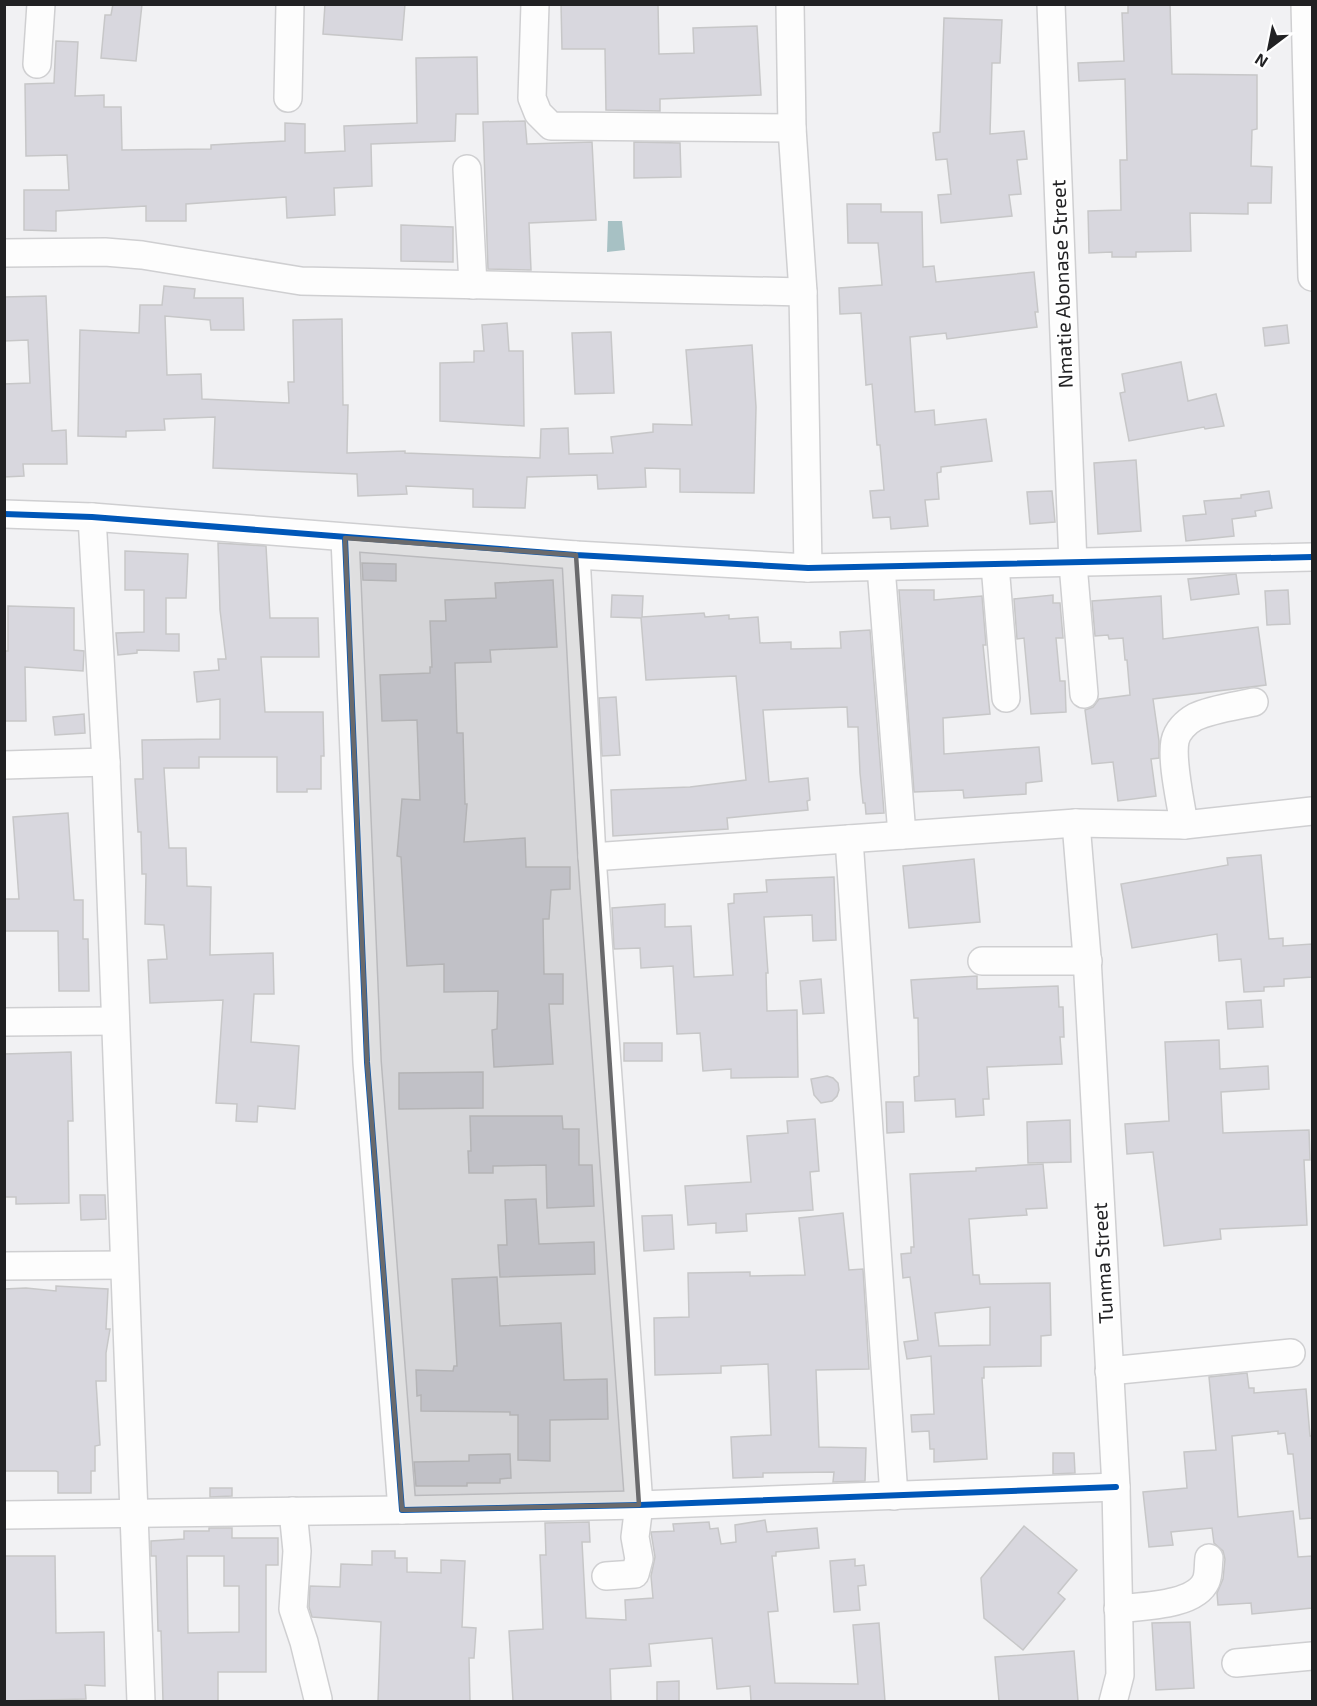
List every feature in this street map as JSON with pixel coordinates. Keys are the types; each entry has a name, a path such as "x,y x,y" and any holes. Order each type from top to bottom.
{"street":[{"path":"37,64 41,4"},
{"path":"288,98 290,4"},
{"path":"535,4 532,98 538,113 551,126 792,128"},
{"path":"790,4 792,128 803,292 808,568"},
{"name":"Nmatie Abonase Street","path":"1051,4 1073,564 1084,694"},
{"path":"1305,4 1312,277"},
{"path":"467,169 473,285"},
{"path":"4,253 105,252 142,255 301,281 803,292"},
{"path":"4,513 92,517 576,555 808,568 1312,557"},
{"path":"92,517 106,762 141,1701"},
{"path":"345,538 367,1062 402,1510"},
{"path":"576,555 592,857 639,1505 636,1537 639,1559 635,1574 606,1576"},
{"path":"995,565 1006,698"},
{"path":"881,567 902,835"},
{"path":"1184,825 1175,756 1175,741 1179,731 1198,716 1254,702"},
{"path":"4,765 106,762"},
{"path":"592,857 1076,823 1184,825 1312,811"},
{"name":"Tunma Street","path":"1076,823 1088,961 1116,1487 1120,1675 1113,1701"},
{"path":"849,839 894,1496"},
{"path":"982,961 1088,961"},
{"path":"4,1022 115,1022"},
{"path":"4,1266 124,1265"},
{"path":"1109,1371 1291,1353"},
{"path":"4,1515 639,1505 1116,1487"},
{"path":"293,1511 297,1551 293,1608 318,1699"},
{"path":"1118,1609 1166,1603 1190,1597 1202,1588 1207,1579 1209,1558"},
{"path":"1236,1663 1312,1656"}],"highlighted area":[{"path":"345,538 576,555 639,1505 402,1510 367,1062"}],"water":[{"path":"608,221 622,221 625,250 607,252"}],"building":[{"path":"113,4 142,4 136,61 101,58 105,15 111,15"},
{"path":"325,4 405,4 402,40 323,34"},
{"path":"561,4 658,4 659,54 694,53 693,28 757,26 761,95 660,99 660,111 606,110 605,49 562,49"},
{"path":"1128,4 1170,4 1172,74 1257,75 1257,129 1252,130 1251,166 1272,167 1271,203 1248,203 1248,214 1190,213 1191,251 1136,252 1136,257 1112,257 1112,252 1089,253 1088,211 1121,210 1120,160 1127,160 1125,79 1079,81 1078,63 1124,61 1122,13 1128,13"},
{"path":"944,18 1002,20 1000,63 992,63 990,134 1024,131 1027,159 1017,160 1021,194 1009,195 1012,216 941,223 938,195 951,194 947,159 936,160 933,133 940,132"},
{"path":"56,41 78,42 75,96 104,95 104,107 121,107 122,150 211,149 211,145 285,141 285,123 305,124 305,153 345,151 344,126 417,123 416,58 477,57 478,114 456,114 455,141 371,144 372,186 334,188 335,215 287,218 286,197 186,204 186,221 146,221 146,206 56,211 56,231 24,230 24,190 69,190 67,155 26,156 25,84 54,83"},
{"path":"525,121 527,144 592,142 596,220 529,223 531,270 488,269 483,122"},
{"path":"634,142 680,143 681,177 634,178"},
{"path":"847,204 881,204 881,212 922,212 923,267 934,266 936,282 1034,272 1038,312 1035,312 1037,327 947,339 946,333 910,337 915,412 934,410 935,425 986,419 992,461 941,467 941,472 937,473 939,499 925,500 928,526 891,529 890,517 873,518 870,491 884,490 880,445 877,445 872,384 866,385 861,313 840,314 839,288 882,285 878,243 848,243"},
{"path":"401,225 453,227 453,262 401,261"},
{"path":"164,286 195,289 194,298 243,298 244,330 211,330 210,320 165,316 167,375 201,374 202,399 289,403 288,382 294,382 293,320 342,319 343,405 348,405 347,453 405,451 405,453 540,458 541,429 568,428 569,454 613,453 611,437 653,432 653,424 692,425 686,350 752,345 756,407 754,493 680,492 680,469 645,468 646,487 598,489 597,475 527,477 525,508 473,507 473,489 406,486 407,494 358,496 357,474 213,468 215,417 164,419 165,430 126,431 126,437 78,436 80,330 139,333 140,305 162,305"},
{"path":"46,296 52,431 66,430 67,464 23,464 24,476 4,477 4,384 30,383 28,340 4,341 4,297"},
{"path":"507,323 509,351 523,351 524,426 440,421 440,363 474,362 474,351 484,351 482,325"},
{"path":"1287,325 1289,343 1265,346 1263,328"},
{"path":"611,332 614,393 575,394 572,333"},
{"path":"1181,362 1188,401 1216,394 1224,426 1205,429 1204,427 1129,441 1120,393 1125,392 1122,374"},
{"path":"1136,460 1141,531 1098,534 1094,463"},
{"path":"1052,491 1055,522 1030,524 1027,492"},
{"path":"1269,491 1272,508 1255,511 1256,516 1232,519 1234,536 1186,541 1183,516 1206,514 1204,501 1241,498 1241,495"},
{"path":"218,543 266,546 270,618 318,618 319,657 261,657 265,712 323,712 324,756 321,756 321,789 307,789 307,792 277,792 277,757 199,757 199,768 164,768 169,848 186,848 187,886 211,887 210,955 273,953 274,994 254,994 251,1042 299,1046 295,1109 258,1106 257,1122 236,1121 237,1104 216,1103 223,1000 150,1003 148,960 167,959 164,925 145,924 146,874 142,874 141,832 138,832 135,779 143,779 142,740 220,739 220,699 197,702 194,672 219,670 218,659 226,659 220,610"},
{"path":"125,551 188,554 186,598 166,598 166,634 179,634 179,651 137,650 137,653 118,655 116,633 144,632 144,590 125,590"},
{"path":"362,563 396,564 396,581 363,580"},
{"path":"1236,574 1239,594 1191,600 1188,579"},
{"path":"553,580 557,647 490,650 491,662 455,663 457,733 463,733 465,804 467,804 464,842 525,838 526,867 570,867 570,889 551,890 549,919 543,919 544,974 563,974 563,1004 549,1004 553,1064 494,1067 492,1030 497,1029 498,991 444,992 444,964 407,966 401,857 397,856 402,799 420,800 417,720 382,721 380,675 430,673 430,667 432,667 430,621 446,621 445,600 496,598 495,583"},
{"path":"899,590 934,590 934,600 982,596 986,645 983,645 990,714 943,718 944,754 1039,747 1042,781 1026,783 1026,794 964,798 963,790 914,792"},
{"path":"1288,590 1290,624 1267,625 1265,591"},
{"path":"612,595 643,596 642,617 704,613 705,617 729,615 729,619 758,617 760,643 791,642 791,649 841,648 840,632 870,630 884,813 866,814 860,773 858,727 848,727 847,707 763,710 769,782 808,778 810,800 807,801 808,810 727,818 728,829 613,836 611,790 690,787 746,780 736,676 646,680 641,618 611,617"},
{"path":"1053,595 1053,603 1060,603 1063,638 1056,638 1060,681 1065,681 1066,712 1031,714 1024,638 1017,639 1014,599"},
{"path":"1161,596 1163,639 1258,627 1266,685 1153,699 1159,741 1159,758 1151,759 1156,796 1118,801 1113,762 1092,764 1085,710 1093,707 1099,699 1130,695 1127,660 1125,660 1123,638 1109,639 1108,635 1095,636 1092,601"},
{"path":"8,606 74,608 74,650 84,651 83,671 25,667 26,721 4,721 4,651 8,651"},
{"path":"616,697 620,755 602,756 599,698"},
{"path":"84,714 85,733 55,735 53,717"},
{"path":"68,813 74,900 83,900 83,939 88,939 89,991 59,991 58,931 4,931 4,899 19,899 13,817"},
{"path":"1261,855 1269,939 1283,938 1283,946 1312,944 1312,977 1284,979 1284,986 1264,987 1264,991 1244,992 1241,959 1219,961 1217,934 1132,948 1121,884 1228,865 1227,858"},
{"path":"974,859 980,922 909,928 903,866"},
{"path":"834,877 836,940 813,941 812,915 764,917 768,973 766,973 767,1011 797,1010 798,1077 731,1078 731,1069 703,1071 700,1033 677,1034 673,966 641,968 640,948 614,949 612,908 665,904 665,927 691,926 694,977 733,975 728,904 734,903 734,894 767,892 766,880"},
{"path":"977,976 977,989 1058,986 1059,1007 1063,1007 1064,1037 1060,1037 1062,1064 987,1067 989,1099 983,1099 984,1115 956,1117 955,1099 915,1101 914,1077 919,1076 918,1018 914,1018 911,980"},
{"path":"821,979 824,1013 803,1014 800,981"},
{"path":"1261,1000 1263,1027 1228,1029 1226,1002"},
{"path":"1219,1040 1220,1069 1268,1066 1269,1089 1221,1092 1223,1133 1309,1130 1310,1160 1304,1160 1307,1225 1220,1229 1221,1239 1164,1246 1153,1152 1127,1154 1125,1124 1169,1121 1165,1042"},
{"path":"624,1043 662,1043 662,1061 624,1061"},
{"path":"71,1052 73,1121 68,1121 69,1203 16,1204 16,1197 4,1197 4,1054"},
{"path":"483,1072 483,1108 399,1109 399,1073"},
{"path":"827,1076 838,1083 839,1090 832,1101 821,1103 814,1095 811,1079"},
{"path":"886,1102 903,1102 904,1132 887,1133"},
{"path":"470,1116 562,1116 563,1129 579,1129 579,1165 592,1165 594,1206 547,1208 546,1165 493,1166 493,1173 469,1173"},
{"path":"815,1119 819,1171 810,1172 813,1210 746,1214 747,1231 716,1233 716,1223 688,1225 685,1186 751,1182 747,1136 788,1133 787,1121"},
{"path":"1070,1120 1071,1162 1028,1163 1027,1122"},
{"path":"1043,1164 1047,1208 1026,1209 1027,1215 969,1219 973,1275 979,1275 980,1284 1050,1283 1051,1335 1041,1336 1041,1366 984,1367 984,1378 982,1378 987,1459 934,1462 934,1449 930,1449 929,1431 912,1432 911,1415 934,1414 931,1356 907,1359 904,1342 918,1340 910,1277 903,1278 901,1254 911,1253 911,1247 914,1247 910,1174 976,1171 976,1168","holes":["990,1307 990,1345 939,1346 935,1313"]},
{"path":"80,1195 105,1195 106,1219 81,1220"},
{"path":"536,1199 539,1244 594,1242 595,1274 500,1277 498,1245 507,1245 505,1200"},
{"path":"843,1213 849,1270 863,1269 869,1369 816,1370 819,1447 866,1448 865,1481 833,1482 834,1472 763,1473 763,1477 733,1478 731,1437 771,1435 768,1364 721,1366 721,1373 655,1375 654,1318 689,1317 688,1273 750,1272 750,1276 805,1275 799,1218"},
{"path":"672,1215 674,1249 644,1251 642,1216"},
{"path":"497,1277 500,1326 561,1323 564,1380 607,1379 608,1419 550,1420 550,1461 518,1460 518,1415 510,1415 510,1412 421,1411 421,1395 417,1396 416,1370 453,1371 454,1366 457,1366 452,1279"},
{"path":"56,1286 108,1289 106,1329 110,1329 106,1353 106,1381 96,1381 100,1445 95,1446 95,1471 91,1471 91,1493 58,1493 58,1472 56,1471 4,1471 4,1289 26,1288 56,1291"},
{"path":"1247,1373 1249,1388 1254,1388 1254,1393 1306,1389 1310,1436 1312,1436 1312,1518 1300,1519 1293,1454 1288,1454 1285,1433 1278,1434 1278,1431 1232,1436 1238,1517 1293,1511 1298,1557 1312,1556 1312,1608 1252,1614 1251,1603 1218,1605 1217,1593 1223,1579 1225,1559 1223,1551 1214,1543 1212,1528 1171,1532 1173,1545 1149,1547 1143,1492 1187,1488 1184,1452 1216,1450 1209,1377"},
{"path":"1053,1453 1074,1453 1075,1473 1053,1474"},
{"path":"510,1454 511,1478 500,1479 500,1483 467,1483 467,1486 416,1486 414,1462 469,1461 469,1455"},
{"path":"210,1488 232,1488 232,1496 210,1497"},
{"path":"765,1520 767,1532 817,1528 819,1548 776,1552 776,1556 772,1556 778,1611 768,1612 775,1683 858,1684 853,1625 879,1623 885,1701 751,1701 750,1686 717,1689 712,1638 649,1644 651,1666 610,1669 611,1701 513,1701 509,1631 543,1629 540,1555 546,1555 545,1523 589,1522 590,1542 582,1542 586,1618 626,1620 625,1600 653,1598 651,1576 655,1557 651,1532 674,1531 673,1524 709,1522 710,1529 718,1528 721,1544 736,1542 735,1525"},
{"path":"1024,1526 1077,1570 1058,1593 1065,1599 1023,1650 984,1618 981,1578"},
{"path":"209,1528 232,1528 232,1538 278,1538 278,1565 266,1565 266,1672 218,1672 218,1701 163,1701 156,1556 151,1556 151,1541 184,1539 184,1531 209,1531","holes":["187,1556 224,1556 224,1586 239,1586 239,1632 188,1633"]},
{"path":"372,1551 395,1551 395,1558 407,1558 407,1572 441,1573 441,1560 465,1561 462,1627 476,1628 474,1658 469,1658 470,1701 378,1701 381,1622 312,1617 309,1607 310,1586 340,1587 341,1564 372,1565"},
{"path":"4,1556 55,1556 56,1633 104,1632 105,1686 85,1685 86,1699 4,1701"},
{"path":"855,1559 855,1566 864,1565 866,1585 858,1586 860,1610 834,1612 830,1561"},
{"path":"1190,1622 1194,1688 1156,1690 1152,1623"},
{"path":"1074,1651 1078,1701 999,1701 995,1657"},
{"path":"679,1681 679,1701 657,1701 657,1682"}],"cycle path":[{"path":"4,514 92,517 576,555 808,568 1312,557"},
{"path":"345,538 367,1062 402,1510 639,1505 1116,1487"}]}
